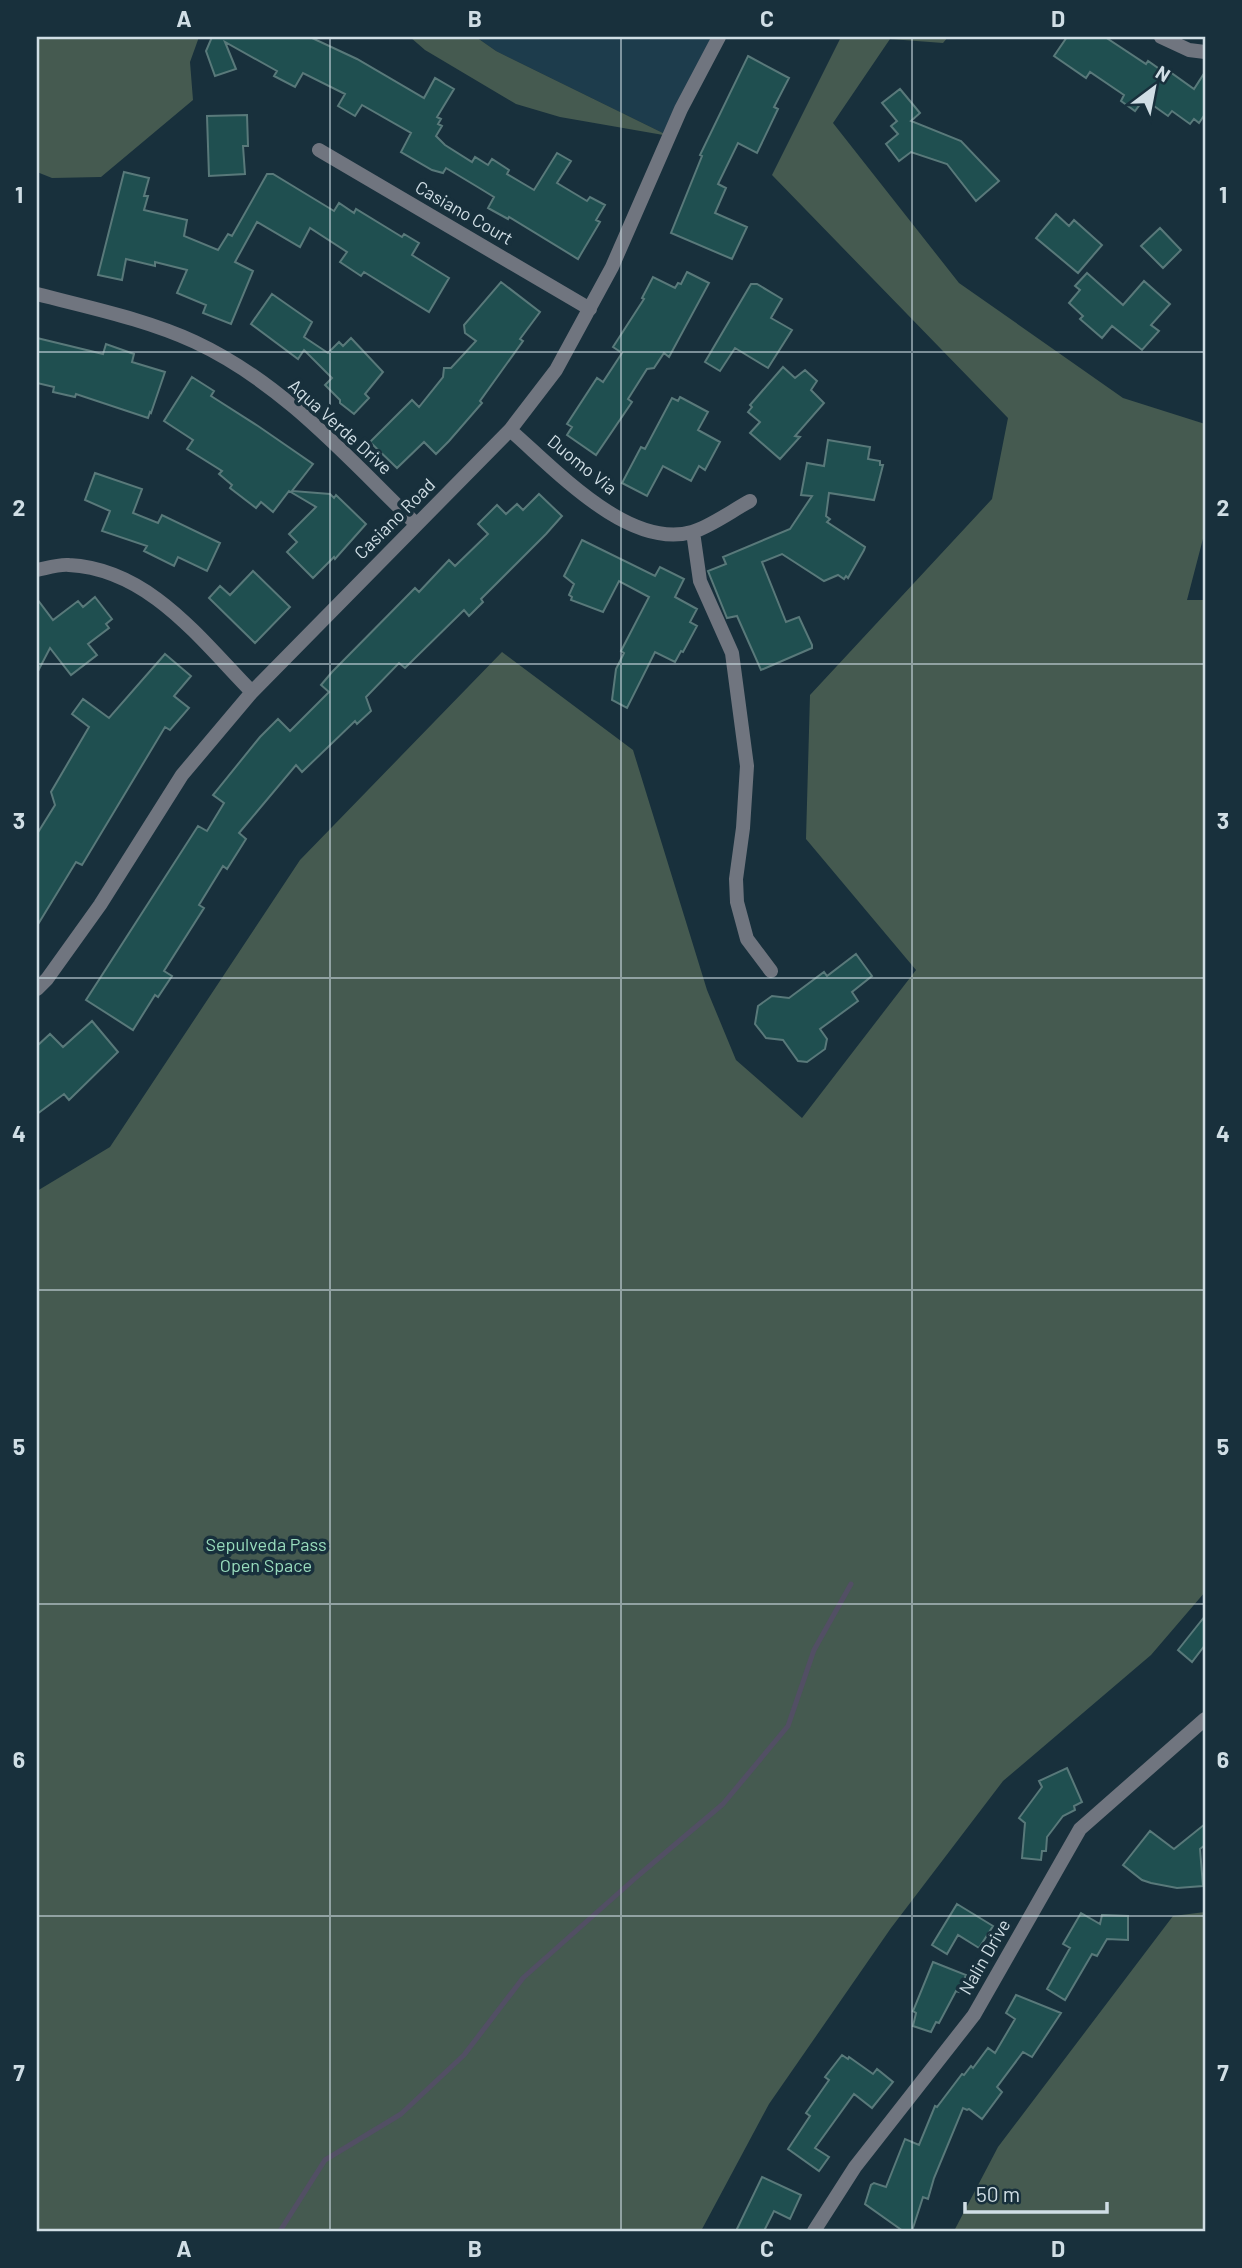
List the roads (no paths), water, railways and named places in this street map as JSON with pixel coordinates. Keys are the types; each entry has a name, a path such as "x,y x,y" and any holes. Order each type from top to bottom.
{"street":[{"name":"Casiano Road","path":"37,989 100,905 182,775 252,692 510,430 556,370 612,267 681,109 719,37"},
{"path":"1161,37 1189,50 1205,52"},
{"name":"Casiano Court","path":"318,150 590,309"},
{"name":"Aqua Verde Drive","path":"37,294 146,323 196,342 241,369 294,406 416,524"},
{"name":"Duomo Via","path":"510,430 588,498 627,523 662,534 693,532 750,501"},
{"path":"693,532 700,581 732,653 747,766 736,879 737,902 747,939 771,971"},
{"path":"37,570 66,564 102,569 137,584 169,608 252,692"},
{"name":"Nalin Drive","path":"814,2231 855,2167 974,2015 1080,1829 1205,1719"}],"waterway":[{"path":"280,2231 325,2160 401,2114 464,2055 523,1978 723,1804 788,1726 814,1650 851,1584"}],"park label":[{"name":"Sepulveda Pass Open Space","path":"266,1555"}]}
